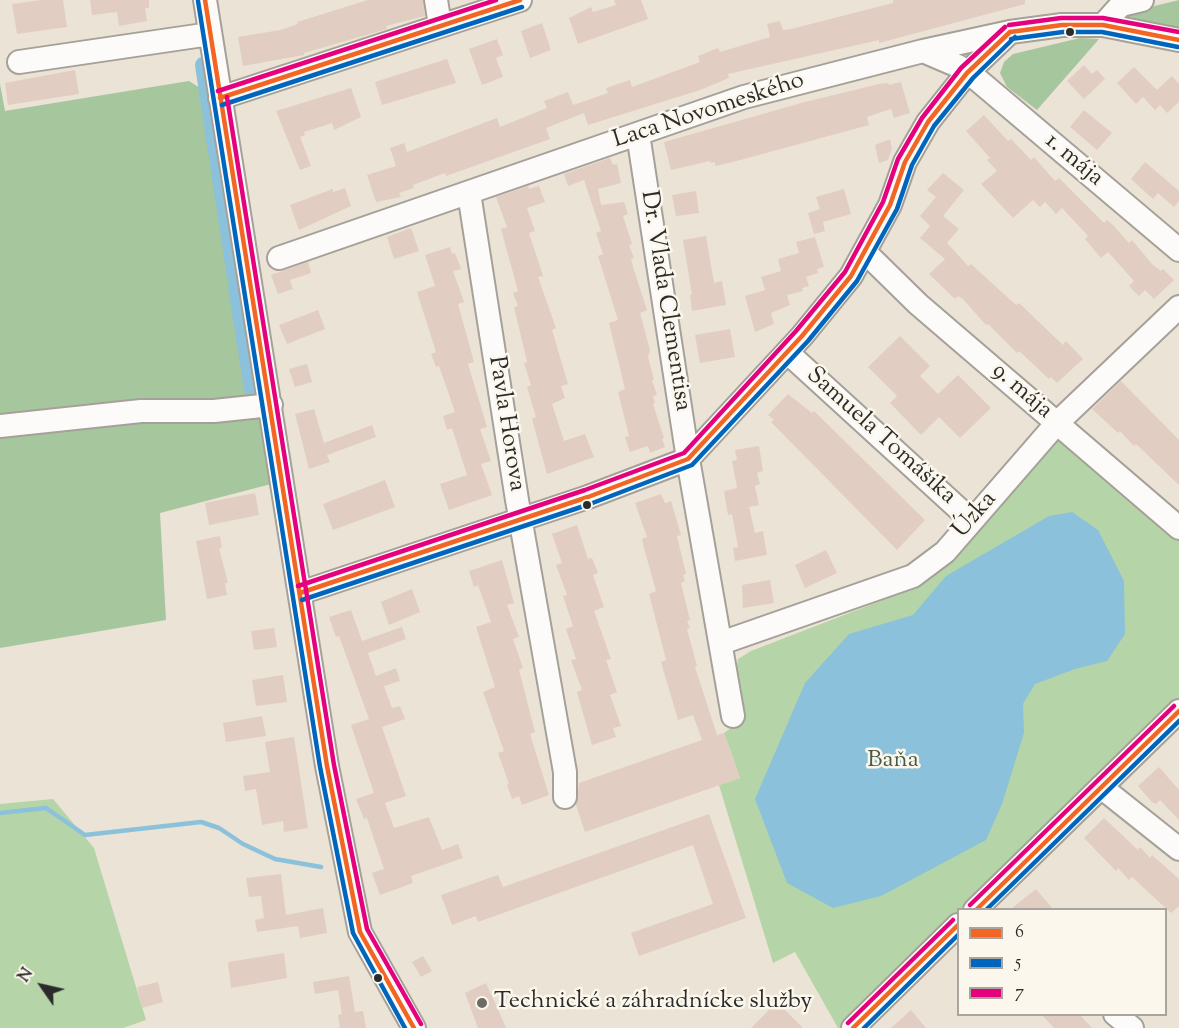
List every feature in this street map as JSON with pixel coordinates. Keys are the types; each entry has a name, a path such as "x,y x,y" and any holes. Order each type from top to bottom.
{"street":[{"path":"205,0 327,766 360,932 414,1028"},
{"path":"436,0 440,25"},
{"path":"220,98 520,0"},
{"path":"1104,25 1121,5 1143,0"},
{"name":"Laca Novomeského","path":"279,258 744,97 923,51 1011,32 1062,25 1104,25 1179,40"},
{"path":"300,593 521,520 688,459 788,353 831,303 866,253 890,205 905,162 928,122 967,73 1011,32"},
{"path":"20,62 210,34"},
{"name":"1. mája","path":"923,51 958,66 1179,250"},
{"name":"Dr. Vlada Clementisa","path":"638,134 688,459 733,716"},
{"name":"Pavla Horova","path":"469,193 521,520 565,772 565,797"},
{"name":"9. mája","path":"866,253 918,304 1179,528"},
{"name":"Úzka","path":"721,643 913,576 945,552 1057,423 1179,307"},
{"name":"Samuela Tomášika","path":"788,353 972,521"},
{"path":"0,426 141,411 214,411 270,405"},
{"path":"980,908 1179,711"},
{"path":"1101,787 1179,849"},
{"path":"853,1028 957,926"},
{"path":"1117,1016 1132,1028"}],"green space":[{"path":"1179,0 1179,29 1125,16 1126,13"},
{"path":"1080,38 1099,39 1037,110 1007,87 1000,73 1004,62 1013,54"},
{"path":"189,81 211,95 260,399 271,484 160,513 166,620 0,648 0,84 5,111"},
{"name":"Baňa","path":"1055,439 1065,441 1179,538 1179,701 964,908 957,908 957,915 842,1028 838,1028 795,952 773,963 719,785 740,778 724,733 745,718 736,673 738,659 751,651 914,588 933,576 969,541"},
{"path":"53,799 94,848 146,1020 123,1028 0,1028 0,804"}],"water":[{"name":"Baňa","path":"1072,512 1098,530 1124,581 1125,634 1107,661 1075,669 1035,684 1023,704 1024,733 1002,804 986,840 881,896 833,908 787,883 755,799 805,683 849,634 913,615 946,576 1049,516"}],"building":[{"path":"63,0 67,27 17,34 12,4"},
{"path":"90,0 149,0 149,8 145,8 147,21 119,26 117,12 92,15"},
{"path":"368,0 423,0 425,16 386,26 387,29 304,53 304,55 243,66 238,37 280,30 298,24 297,22"},
{"path":"614,0 641,0 648,19 578,44 569,18 591,7 593,12 616,5"},
{"path":"893,0 1025,0 1025,4 879,43 879,40 728,74 729,78 700,90 588,125 584,113 546,128 550,139 446,176 445,173 413,185 414,188 399,193 401,197 376,202 367,175 396,166 390,148 404,143 407,152 497,118 500,127 547,108 544,101 568,92 573,105 608,93 606,88 630,80 632,87 700,62 698,56 718,48 720,52 770,37 767,24 780,21 783,30 791,29 893,3"},
{"path":"542,23 551,50 530,58 521,31"},
{"path":"497,39 503,55 496,58 503,77 482,85 469,49"},
{"path":"447,59 456,83 382,105 375,82"},
{"path":"1084,65 1092,74 1097,70 1105,79 1084,99 1067,81"},
{"path":"1134,67 1157,90 1172,76 1179,84 1179,102 1167,113 1160,105 1155,110 1143,97 1136,104 1117,83"},
{"path":"75,70 79,94 8,105 5,83"},
{"path":"901,82 910,113 894,118 891,109 867,117 869,125 733,162 715,166 715,162 710,163 710,161 671,170 664,142 805,102 879,84 888,83 889,85"},
{"path":"351,88 361,117 334,130 332,123 304,132 305,135 300,137 311,166 300,170 276,111"},
{"path":"1084,110 1112,133 1097,150 1070,127"},
{"path":"984,115 1008,141 1011,139 1031,160 1034,157 1055,181 1059,178 1104,223 1107,220 1129,243 1132,240 1152,264 1161,271 1163,269 1174,280 1154,299 1145,290 1139,296 1129,286 1134,281 1108,252 1101,258 1085,239 1088,236 1062,208 1056,214 1045,202 1040,207 1033,200 1013,218 981,184 997,171 987,160 990,158 966,131"},
{"path":"890,139 892,148 888,160 879,163 875,145"},
{"path":"610,158 613,165 617,164 621,183 598,189 601,205 624,202 628,214 623,216 634,258 631,259 647,310 640,313 650,350 648,357 657,395 653,396 655,403 653,404 665,447 650,453 648,446 630,452 625,437 629,436 618,392 625,389 609,323 618,320 598,256 603,254 596,233 601,231 584,180 568,186 564,174"},
{"path":"1145,162 1179,191 1179,201 1174,207 1158,193 1153,199 1131,179"},
{"path":"943,173 964,190 943,216 959,229 947,243 968,266 971,264 1016,305 1019,303 1063,345 1066,341 1083,359 1057,383 1051,377 1049,379 1019,351 1017,353 988,324 986,325 963,299 958,296 955,299 929,274 945,259 920,238 930,226 920,216 936,197 927,190"},
{"path":"528,186 529,189 539,186 545,202 527,208 535,231 529,233 543,276 538,277 556,328 552,330 568,384 561,386 565,398 552,404 564,441 585,434 594,457 547,474 532,419 536,417 527,387 531,385 524,363 527,362 514,307 518,306 513,293 518,291 501,229 507,227 496,197"},
{"path":"345,188 351,206 299,230 290,205 333,189 333,192"},
{"path":"844,189 851,214 823,222 825,231 814,234 808,213 820,209 816,197"},
{"path":"696,191 699,213 676,216 672,195"},
{"path":"411,228 419,251 394,259 387,237"},
{"path":"706,236 714,283 722,281 726,305 692,311 690,295 692,294 683,240"},
{"path":"815,237 824,267 817,269 818,273 806,277 809,286 802,288 803,291 787,295 790,305 771,313 774,324 755,332 745,296 765,290 761,277 781,271 778,259 799,253 796,242"},
{"path":"450,247 461,269 453,271 464,302 458,304 474,362 468,364 487,427 480,429 491,461 481,464 492,495 449,510 440,484 467,475 452,428 447,430 443,416 455,412 439,366 436,367 431,354 436,352 417,292 435,286 425,255"},
{"path":"308,262 311,273 290,280 293,289 278,294 271,275"},
{"path":"318,310 325,329 287,344 279,325"},
{"path":"730,329 735,357 700,363 695,335"},
{"path":"900,336 930,366 920,376 938,394 958,375 991,408 960,438 939,417 921,435 890,403 897,396 868,367"},
{"path":"307,364 312,382 295,387 289,369"},
{"path":"1121,381 1179,440 1179,485 1136,444 1134,446 1120,431 1118,433 1092,409"},
{"path":"788,394 812,413 814,411 925,520 897,550 771,422 774,420 768,415"},
{"path":"314,409 324,443 372,425 376,437 327,455 330,462 309,469 295,414"},
{"path":"759,446 763,471 757,473 760,484 755,486 759,505 749,507 755,533 763,531 767,555 735,561 733,548 738,547 732,514 728,515 724,491 737,488 732,461 737,460 735,450"},
{"path":"385,480 395,507 333,530 323,504"},
{"path":"255,493 259,515 209,525 205,503"},
{"path":"661,494 665,503 671,501 681,535 677,536 686,574 683,575 685,581 681,583 690,620 687,621 690,628 687,629 697,666 695,667 717,735 724,733 740,778 585,832 576,805 579,783 702,740 693,715 678,720 661,662 666,660 649,594 656,591 642,539 647,537 635,503"},
{"path":"577,525 588,559 592,558 598,573 593,575 604,607 594,611 611,659 606,660 617,692 610,695 621,726 613,728 616,737 592,745 577,692 582,690 571,660 576,659 566,629 573,626 563,596 567,595 556,565 562,563 552,534"},
{"path":"220,536 222,548 219,548 228,583 225,583 227,595 207,599 196,541"},
{"path":"826,550 837,573 805,588 795,565"},
{"path":"502,560 514,603 507,605 519,637 513,639 523,668 519,670 535,732 530,734 549,795 522,805 519,796 512,799 507,785 509,784 498,753 504,751 483,692 495,687 476,627 491,622 478,585 474,587 469,571"},
{"path":"770,580 774,603 743,608 742,585"},
{"path":"412,589 420,612 389,625 381,602"},
{"path":"351,610 362,641 402,627 406,639 368,653 376,676 396,668 400,681 384,686 392,708 400,706 405,719 382,727 406,796 385,803 394,828 429,817 442,850 458,844 463,858 411,876 413,883 380,895 372,873 384,869 367,818 364,819 356,799 374,793 351,725 369,719 339,636 336,637 329,617"},
{"path":"274,628 277,647 254,650 251,631"},
{"path":"283,675 287,702 256,706 252,680"},
{"path":"262,716 266,736 226,742 223,723"},
{"path":"294,737 308,828 284,832 283,821 262,825 256,789 245,791 243,776 270,772 265,742"},
{"path":"1159,767 1179,790 1179,820 1160,800 1156,804 1152,802 1138,786"},
{"path":"709,814 746,918 639,956 631,933 713,904 693,845 478,922 476,916 452,925 441,895 498,875 503,887"},
{"path":"1104,818 1138,850 1140,847 1150,858 1152,855 1179,879 1179,906 1171,913 1132,877 1129,880 1118,868 1116,871 1084,838"},
{"path":"281,874 286,915 323,908 327,933 300,938 298,926 257,932 255,920 264,918 261,896 249,897 246,878"},
{"path":"1036,889 1052,908 1012,908"},
{"path":"284,953 287,978 231,988 228,962"},
{"path":"423,956 432,971 421,977 412,962"},
{"path":"349,976 355,1012 363,1011 366,1028 340,1028 338,1015 342,1014 338,990 315,994 313,982"},
{"path":"158,982 163,1002 142,1008 137,987"},
{"name":"Technické a záhradnícke služby","path":"486,983 506,1028 478,1028 465,993"},
{"path":"777,1002 803,1028 751,1028"},
{"path":"911,1010 926,1028 891,1028"},
{"path":"1043,1016 1081,1016 1092,1028 1054,1028"}],"waterway":[{"path":"203,65 235,277"},
{"path":"236,287 252,389"},
{"path":"0,813 46,808 85,835 201,822 219,828 243,844 275,859 321,867"}],"transit line":[{"name":"6","path":"205,0 327,766 360,932 414,1028"},
{"name":"7","path":"218,91 496,0"},
{"name":"6","path":"220,98 520,0"},
{"name":"5","path":"198,1 320,767 353,933 405,1028"},
{"name":"5","path":"222,105 522,7"},
{"name":"7","path":"1009,25 1061,18 1103,18 1179,32"},
{"name":"6","path":"1010,32 1062,25 1103,25 1179,40"},
{"name":"7","path":"298,586 585,490 684,453 796,331 845,272 883,202 898,159 922,118 961,68 1005,27"},
{"name":"6","path":"300,593 588,497 688,459 802,336 851,276 890,205 905,162 928,122 967,73 1010,32"},
{"name":"5","path":"1011,39 1063,32 1102,32 1178,47"},
{"name":"5","path":"302,600 590,504 692,465 808,341 857,281 897,209 912,165 934,126 973,78 1015,37"},
{"name":"7","path":"227,97 334,765 367,929 421,1024"},
{"name":"7","path":"970,905 1174,706"},
{"name":"6","path":"978,908 1179,711"},
{"name":"5","path":"988,908 1179,721"},
{"name":"7","path":"848,1023 953,920"},
{"name":"6","path":"853,1028 957,926"},
{"name":"5","path":"864,1028 957,936"}],"place":[{"name":"Technické a záhradnícke služby","path":"482,1003"}]}
